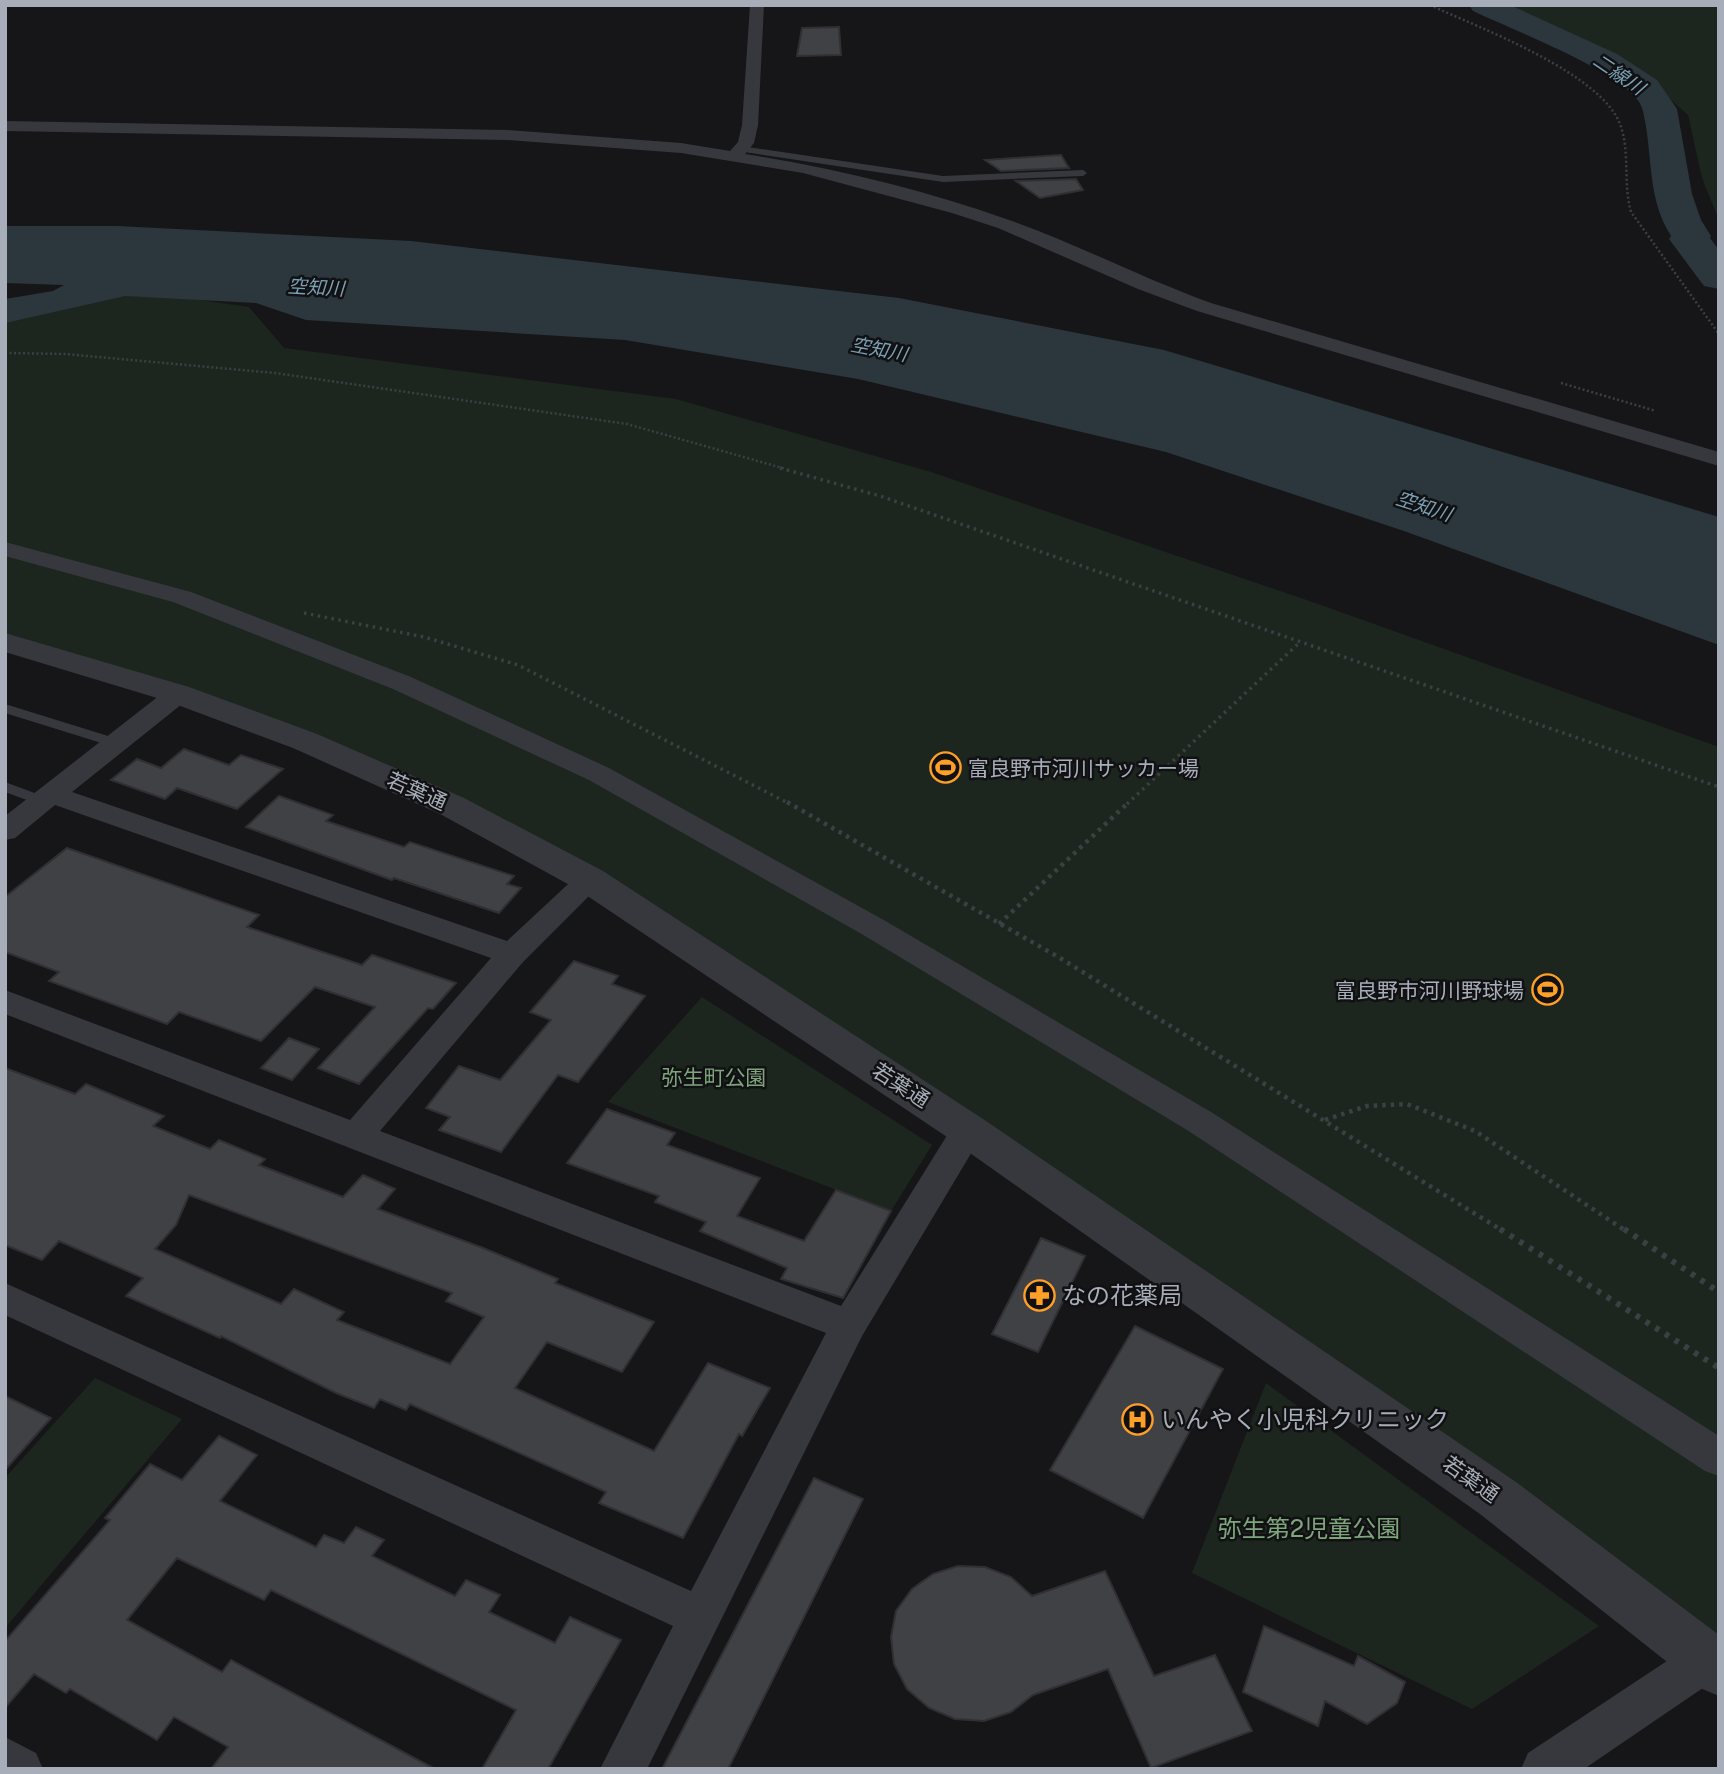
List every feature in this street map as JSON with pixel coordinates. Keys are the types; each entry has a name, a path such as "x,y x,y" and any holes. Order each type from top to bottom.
{"street":[{"path":"737,152 746,143 750,125 757,5"},
{"path":"5,126 507,135 737,152 958,209 1004,224 1145,285 1204,307 1718,459"},
{"path":"5,133 537,144 645,153 756,168 858,191 954,220 1001,237 1152,302 1313,354 1592,436 1655,450 1718,459"},
{"path":"5,549 182,597 402,683 599,774 871,926 1199,1121 1575,1362 1719,1458"},
{"name":"若葉通","path":"5,642 178,694 305,741 452,806 590,880 968,1130 1498,1498 1712,1665"},
{"path":"5,831 178,694"},
{"path":"47,798 512,954"},
{"path":"357,1135 512,954 590,880"},
{"path":"5,1001 849,1325"},
{"path":"623,1769 849,1325 968,1130"},
{"path":"5,1298 700,1617"},
{"path":"1544,1769 1712,1665"},
{"path":"5,1760 20,1769"}],"lane":[{"path":"737,152 943,179 1083,173"},
{"path":"5,708 116,743"},
{"path":"5,787 47,798"}],"path":[{"path":"1430,5 1559,66 1604,100 1620,123 1626,197 1631,212 1719,334"},
{"path":"5,353 65,354 275,373 627,424 880,496 1719,787"},
{"path":"300,612 424,637 518,665 778,797 999,924 1325,1120 1719,1368"},
{"path":"999,924 1299,643"},
{"path":"1325,1120 1367,1106 1407,1104 1475,1131 1719,1292"}],"green space":[{"path":"1494,5 1719,5 1719,220 1702,178 1688,115 1654,85 1626,67"},
{"path":"123,289 249,307 284,348 676,399 931,472 1321,605 1719,747 1719,1669 590,880 305,741 5,642 5,314"},
{"name":"弥生町公園","path":"702,997 932,1145 891,1211 608,1102"},
{"path":"95,1378 182,1419 5,1628 5,1478"},
{"name":"弥生第2児童公園","path":"1266,1383 1599,1626 1472,1709 1192,1573"}],"water":[{"name":"空知川","path":"5,226 117,226 411,241 899,298 1164,350 1719,517 1719,645 1404,531 1166,452 858,379 625,340 306,320 256,303 125,296 5,323 5,299 53,291 64,285 5,283"}],"building":[{"path":"839,27 841,55 797,56 802,28"},
{"path":"1061,155 1069,168 1001,171 985,160"},
{"path":"1076,179 1083,190 1040,198 1016,181"},
{"path":"184,749 229,765 241,755 283,769 237,809 177,788 165,799 111,780 137,759 161,768"},
{"path":"279,796 333,815 326,821 404,847 410,842 514,876 507,884 521,888 499,913 394,878 392,880 246,827"},
{"path":"67,848 259,915 247,927 362,965 372,955 456,983 433,1009 428,1008 359,1084 318,1068 375,1007 315,987 261,1041 179,1012 167,1024 49,981 59,972 5,952 5,897"},
{"path":"574,961 618,976 612,984 645,996 578,1082 558,1075 501,1152 439,1130 450,1117 426,1108 459,1066 500,1080 551,1020 530,1012"},
{"path":"289,1038 319,1049 292,1080 261,1068"},
{"path":"5,1068 75,1094 86,1084 164,1116 153,1126 210,1149 219,1140 265,1159 259,1165 343,1197 363,1175 395,1189 378,1209 483,1248 558,1279 555,1283 654,1322 622,1372 547,1342 515,1388 654,1451 708,1363 770,1388 742,1436 739,1434 683,1538 599,1503 606,1492 410,1404 406,1410 380,1399 374,1408 336,1393 221,1336 220,1338 126,1296 143,1278 59,1241 42,1260 5,1245","holes":["189,1195 452,1293 446,1301 484,1317 450,1364 337,1320 344,1312 294,1289 281,1304 155,1249 176,1225"]},
{"path":"607,1109 675,1133 667,1145 760,1178 737,1216 804,1241 836,1190 891,1211 843,1298 781,1279 787,1268 700,1231 706,1222 655,1202 659,1196 567,1163"},
{"name":"なの花薬局","path":"1041,1238 1085,1256 1038,1352 992,1334"},
{"name":"いんやく小児科クリニック","path":"1135,1326 1223,1369 1143,1518 1050,1470"},
{"path":"5,1396 51,1418 5,1470"},
{"path":"219,1436 257,1455 220,1501 316,1547 324,1535 344,1543 356,1527 384,1540 372,1556 455,1596 466,1580 500,1595 489,1612 555,1643 570,1617 621,1640 548,1769 482,1769 516,1710 271,1590 264,1600 177,1558 127,1620 222,1672 231,1660 435,1769 211,1769 228,1747 174,1717 157,1740 70,1689 66,1693 34,1674 5,1708 5,1641 110,1520 105,1518 150,1464 182,1480"},
{"path":"814,1478 863,1499 728,1769 662,1769"},
{"path":"958,1566 985,1567 1011,1577 1032,1596 1105,1571 1154,1676 1215,1655 1252,1731 1151,1768 1108,1669 1033,1695 1011,1712 984,1721 955,1719 929,1708 907,1689 894,1664 891,1637 896,1611 912,1589 933,1574"},
{"path":"1264,1626 1354,1666 1358,1656 1405,1682 1397,1703 1367,1724 1325,1701 1318,1726 1243,1692"}],"waterway":[{"name":"二線川","path":"1484,5 1605,61 1650,92 1660,109 1672,194 1678,211 1691,236 1689,239 1719,277"}],"place":[{"name":"富良野市河川サッカー場","path":"945,768"},
{"name":"富良野市河川野球場","path":"1547,990"},
{"name":"なの花薬局","path":"1039,1295"},
{"name":"いんやく小児科クリニック","path":"1138,1419"}]}
